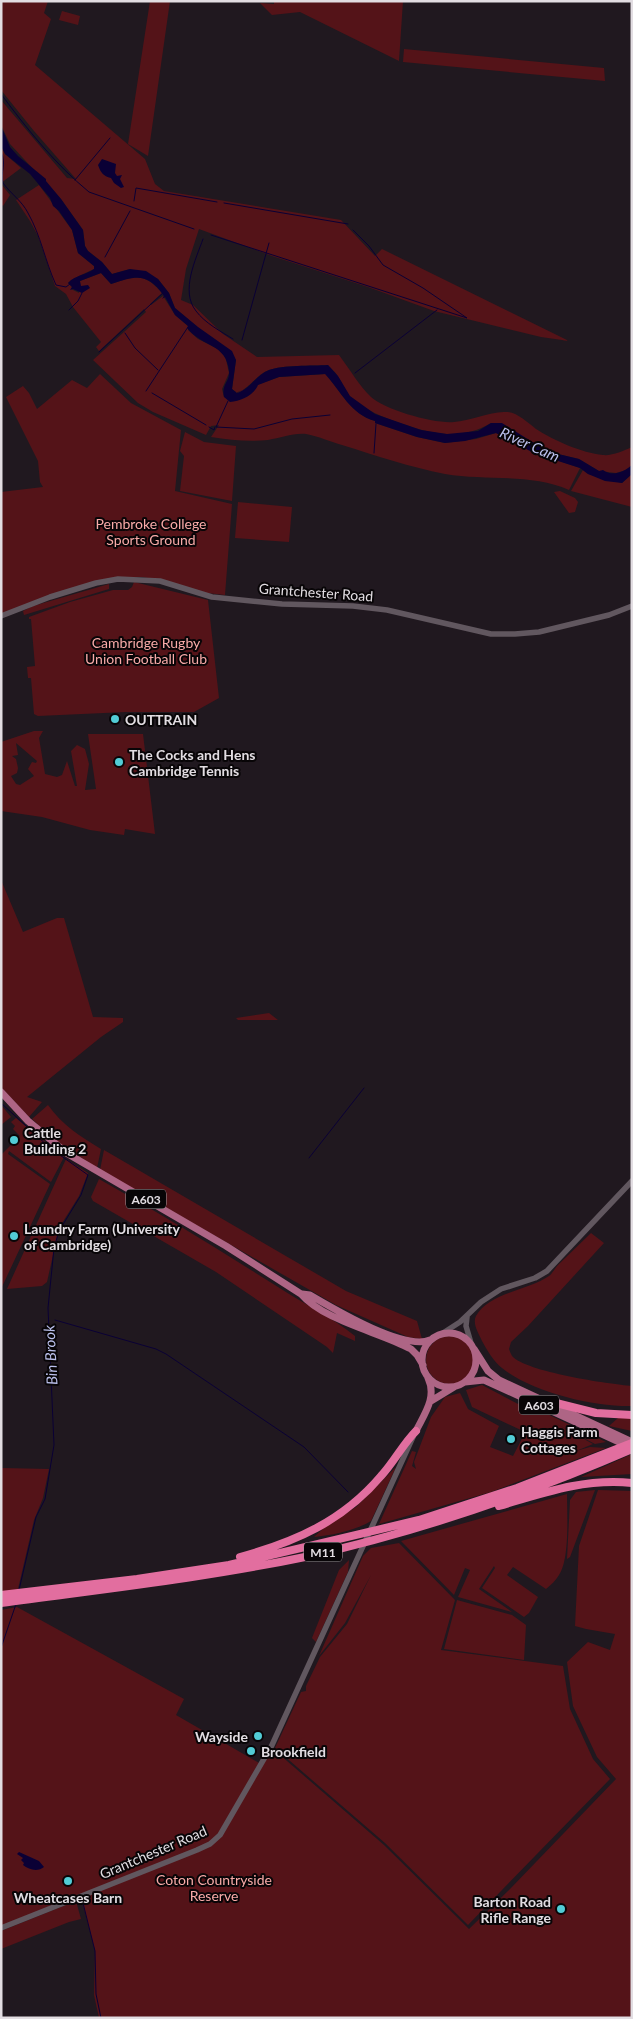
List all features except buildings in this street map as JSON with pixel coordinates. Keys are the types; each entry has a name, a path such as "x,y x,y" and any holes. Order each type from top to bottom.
{"highway":[{"path":"544,1400 596,1413 632,1415"},
{"path":"168,1575 277,1547 323,1525 364,1496 382,1476 416,1430"},
{"name":"M11","path":"1,1595 168,1575 229,1565 419,1520 545,1478 632,1442"},
{"name":"M11","path":"1,1603 218,1573 306,1556 451,1518 555,1481 632,1449"},
{"path":"451,1518 468,1516 574,1485 614,1482 632,1483"}],"main road":[{"name":"A603","path":"1,1092 28,1121 68,1154 226,1246 301,1294 307,1300 343,1320 411,1349 423,1365"},
{"name":"A603","path":"301,1294 310,1295 366,1325 409,1342 418,1344 431,1340"},
{"path":"416,1430 431,1401 431,1386 423,1365 424,1351 431,1340 443,1333 458,1334 473,1346 476,1356 475,1368 465,1382 431,1401"},
{"name":"A603","path":"473,1346 488,1371 495,1378 544,1400 615,1437 632,1449"},
{"path":"428,1376 439,1385 456,1386"},
{"name":"A603","path":"465,1382 480,1380 494,1384 615,1437 632,1442"}],"street":[{"name":"Grantchester Road","path":"1,616 50,597 118,578 160,581 212,597 282,604 353,606 387,610 491,634 539,632 609,615 632,606"},
{"path":"443,1333 481,1302 501,1289 534,1278 547,1271 632,1181"},
{"path":"467,1315 466,1326 473,1346"},
{"name":"Grantchester Road","path":"1,1928 197,1850 214,1841 230,1819 272,1744 416,1430"}],"green space":[{"path":"1,1 48,1 44,13 51,19 35,65 145,159 155,184 164,191 341,220 375,256 382,249 569,341 541,337 434,311 199,229 186,269 181,300 193,305 223,334 257,357 339,355 371,397 387,407 398,411 446,422 467,420 500,412 510,412 551,437 586,452 606,455 618,453 632,447 632,465 626,470 616,473 599,471 579,459 558,454 491,423 470,432 452,434 436,433 395,422 369,410 350,397 328,365 275,368 260,375 246,388 237,393 232,389 236,360 175,308 169,293 158,279 130,269 112,274 102,262 88,251 85,246 83,230 61,199 10,144 1,125 1,100 67,178 76,179 1,90"},
{"path":"150,1 170,1 148,156 128,144"},
{"path":"274,1 403,1 399,61 300,12 272,15 260,3 274,4"},
{"path":"62,11 80,16 78,25 59,20"},
{"path":"404,49 604,68 605,81 403,62"},
{"path":"1,146 5,154 21,168 1,183"},
{"path":"1,184 10,195 3,206 1,204"},
{"path":"39,185 72,230 78,253 94,266 94,269 68,283 72,287 71,289 79,293 80,281 101,273 111,284 127,279 139,278 156,286 162,293 151,305 163,296 175,315 188,326 188,330 198,339 222,351 225,355 229,373 222,389 224,397 279,377 326,374 353,408 375,421 375,423 417,437 445,443 476,439 496,433 532,452 580,468 569,490 539,481 524,479 445,474 394,461 306,434 254,441 211,437 219,425 211,426 206,435 153,412 138,403 93,360 146,312 144,309 99,351 96,347 101,342 73,307 66,294 55,286 38,236 16,200"},
{"name":"Pembroke College Sports Ground","path":"100,374 131,403 181,430 175,491 232,504 225,595 198,592 167,581 142,577 122,577 1,615 1,492 43,487 40,482 38,461 6,397 23,386 37,409 72,380 87,388"},
{"path":"185,432 204,442 236,446 232,501 180,491 184,456 180,451"},
{"path":"583,470 588,474 622,483 632,474 632,507 571,491"},
{"path":"560,491 575,498 578,502 575,512 569,513 554,492"},
{"path":"238,502 292,507 289,542 235,538"},
{"name":"Cambridge Rugby Union Football Club","path":"134,582 208,600 219,698 194,712 126,712 38,716 34,714 31,678 28,678 27,667 35,666 31,619 29,617 70,602 113,590 128,590"},
{"path":"109,584 109,589 24,615 23,611 33,606"},
{"path":"34,731 43,731 39,738 45,774 57,777 62,775 67,761 75,786 77,786 71,751 77,745 85,749 89,764 85,790 96,789 88,734 143,734 155,834 125,829 124,835 90,830 42,817 1,811 1,742","holes":["16,743 37,761 36,763 32,762 28,769 34,776 20,785 16,784 11,776 17,773 18,768 16,759 12,756 18,755"]},
{"path":"1,880 23,932 57,918 64,918 93,1017 123,1018 123,1022 101,1037 27,1097 42,1102 29,1117 1,1087"},
{"path":"269,1013 278,1020 238,1020 236,1018"},
{"path":"1,1105 11,1117 1,1125"},
{"path":"48,1105 65,1124 101,1149 97,1168 57,1142 32,1119"},
{"name":"Laundry Farm (University of Cambridge)","path":"16,1118 64,1157 51,1182 9,1151 8,1154 50,1184 1,1289 1,1155 20,1136 13,1129 15,1126 11,1122"},
{"path":"104,1150 346,1291 417,1321 422,1339 408,1337 336,1305 100,1170"},
{"path":"66,1159 88,1173 79,1196 59,1228 47,1282 42,1286 7,1289"},
{"path":"99,1179 167,1218 346,1329 355,1336 355,1341 337,1333 333,1353 327,1347 216,1272 93,1201 91,1197"},
{"path":"591,1233 604,1243 511,1342 509,1349 512,1356 520,1362 533,1367 569,1376 632,1386 632,1406 582,1401 546,1391 515,1377 493,1359 475,1326 476,1316 482,1308 499,1297 541,1281 549,1276"},
{"path":"450,1336 459,1338 467,1343 472,1351 474,1360 472,1369 467,1377 459,1382 450,1384 441,1382 433,1377 428,1369 426,1360 428,1351 433,1343 441,1338"},
{"path":"482,1385 518,1404 520,1401 606,1442 595,1444 555,1423 593,1444 576,1451 590,1447 606,1448 491,1492 379,1524 412,1451 416,1452 412,1466 416,1469 414,1462 431,1417 445,1397 460,1393 468,1409 499,1426 490,1447 513,1456 528,1427 525,1426 523,1431 472,1407 466,1390"},
{"path":"632,1417 632,1431 609,1426 618,1418"},
{"path":"632,1454 632,1474 581,1477"},
{"path":"396,1467 371,1521 343,1532 314,1537 326,1526 356,1507"},
{"path":"1,1468 49,1469 43,1498 34,1520 18,1589 1,1592"},
{"path":"595,1490 570,1557 567,1559 570,1500 576,1492"},
{"name":"Coton Countryside Reserve","path":"598,1490 632,1491 632,2018 99,2018 94,1995 95,1951 81,1897 1,1928 1,1610 17,1607 184,1699 176,1715 259,1763 272,1748 384,1845 469,1929 616,1779 597,1757 573,1706 567,1662 588,1642 610,1650 615,1634 575,1626 579,1546"},
{"path":"567,1494 565,1558 563,1568 558,1577 546,1589 513,1567 507,1575 538,1597 529,1613 524,1617 482,1588 495,1568 494,1566 479,1589 512,1612 458,1597 470,1570 465,1568 454,1595 401,1541"},
{"path":"399,1543 455,1600 441,1650 563,1666 570,1709 593,1759 610,1779 468,1925 385,1843 275,1748 301,1692 306,1691 306,1686 320,1657 347,1624 371,1575 345,1623 319,1656 363,1556 371,1548"},
{"path":"349,1560 348,1572 316,1642 312,1638 339,1570"},
{"path":"457,1600 512,1615 526,1625 524,1660 444,1649"},
{"path":"76,1901 81,1919 1,1949 1,1931"}],"water":[{"name":"River Cam","path":"1,126 10,147 46,179 83,230 85,246 88,251 102,262 112,274 130,269 146,271 158,279 169,293 175,308 232,351 236,360 232,389 237,393 246,388 264,372 275,368 328,365 338,376 350,396 375,414 421,430 447,434 478,431 491,423 502,423 534,443 558,454 579,459 599,471 618,473 632,465 632,474 622,483 605,481 588,474 580,468 555,460 552,461 551,458 532,452 496,433 465,441 445,443 417,437 375,423 375,421 366,418 347,402 325,374 279,377 258,385 247,397 230,402 224,397 223,393 229,371 223,355 219,350 200,339 187,328 188,326 175,315 165,297 162,299 164,296 152,283 140,278 134,278 111,284 101,273 80,281 81,286 88,285 90,288 82,293 73,289 70,290 72,287 68,283 74,278 88,273 94,269 94,266 78,253 72,230 59,211 53,206 50,198 30,174 5,154 1,146"},
{"path":"102,159 116,164 115,173 117,176 122,175 120,179 124,187 121,188 111,178 101,172 98,165"},
{"path":"19,1852 39,1861 44,1867 36,1870 25,1867 21,1860 23,1858 17,1854"}],"waterway":[{"path":"1,94 42,146 89,192 194,229"},
{"path":"75,180 110,138"},
{"path":"1,152 3,156 3,183 28,213 56,285 66,287 70,284"},
{"path":"134,201 136,188 217,202"},
{"path":"224,203 348,224"},
{"path":"105,257 130,211"},
{"path":"211,235 467,318 423,288 383,265 369,246 353,230"},
{"path":"203,239 193,265 189,285 191,303 204,319 233,339"},
{"path":"242,340 269,243"},
{"path":"69,310 78,301 82,293"},
{"path":"99,352 163,293"},
{"path":"355,373 437,310"},
{"path":"146,391 188,327"},
{"path":"125,333 135,348 158,370"},
{"path":"152,393 206,425"},
{"path":"228,401 216,427 254,429 292,419 330,415"},
{"path":"374,453 376,424"},
{"path":"209,427 214,430 215,427"},
{"path":"309,1158 364,1088"},
{"name":"Bin Brook","path":"1,1103 50,1148 88,1175 81,1195 59,1231 54,1248 48,1308 54,1445 45,1499 36,1517 19,1590"},
{"path":"55,1320 156,1349 166,1354 304,1447 348,1492"},
{"name":"Bin Brook","path":"1,1648 16,1604"},
{"path":"82,1899 95,1951 96,1994 101,2018"}],"place":[{"name":"OUTTRAIN","path":"115,719"},
{"name":"The Cocks and Hens Cambridge Tennis","path":"119,762"},
{"name":"Cattle Building 2","path":"14,1140"},
{"name":"Laundry Farm (University of Cambridge)","path":"14,1236"},
{"name":"Haggis Farm Cottages","path":"511,1439"},
{"name":"Wayside","path":"258,1736"},
{"name":"Brookfield","path":"251,1751"},
{"name":"Wheatcases Barn","path":"68,1881"},
{"name":"Barton Road Rifle Range","path":"561,1909"}]}
